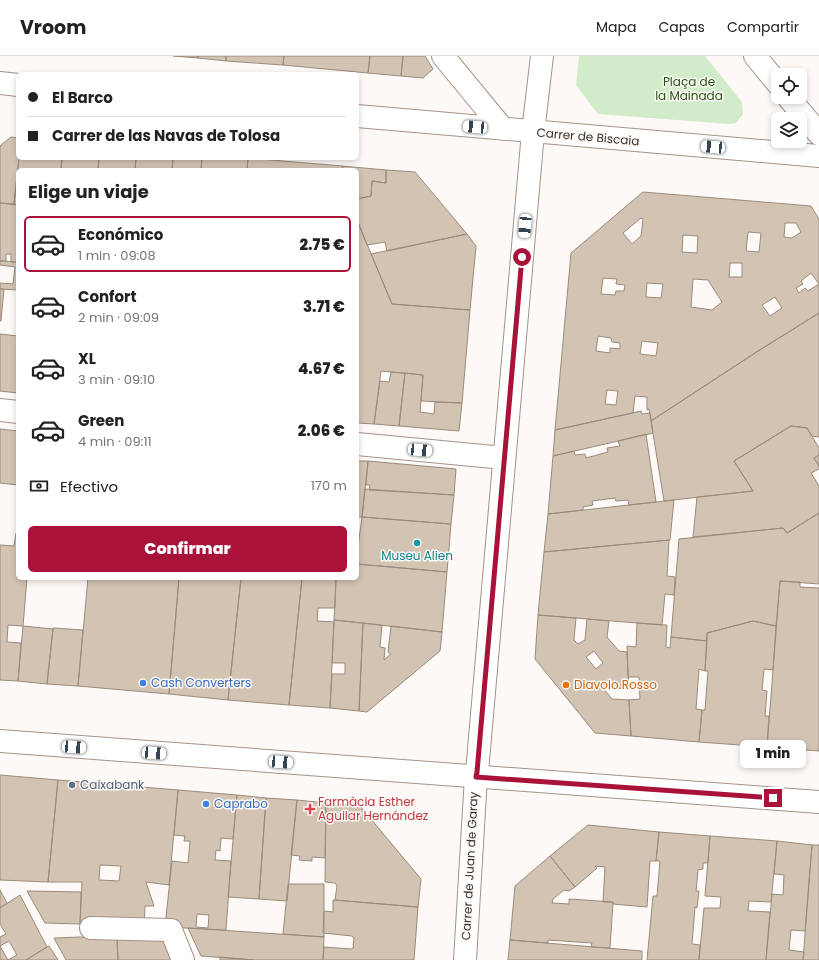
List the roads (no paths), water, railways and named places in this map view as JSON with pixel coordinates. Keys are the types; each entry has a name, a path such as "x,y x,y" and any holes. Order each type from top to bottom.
{"street":[{"path":"443,56 503,129"},
{"name":"Carrer de Juan de Garay","path":"464,960 476,777 533,132 542,56"},
{"path":"755,56 771,75"},
{"path":"0,83 16,85"},
{"path":"794,104 819,134"},
{"name":"Carrer de Biscaia","path":"359,116 819,156"},
{"path":"0,410 16,412"},
{"path":"359,444 504,458"},
{"path":"0,742 819,802"},
{"path":"91,928 171,930 183,960"}],"place":[{"name":"Museu Alien","path":"417,543"},
{"name":"Cash Converters","path":"143,683"},
{"name":"Diavolo Rosso","path":"566,685"},
{"name":"Caixabank","path":"72,785"},
{"name":"Caprabo","path":"206,804"},
{"name":"Farmàcia Esther Aguilar Hernández","path":"310,809"}],"park label":[{"name":"Plaça de la Mainada","path":"689,89"}]}
